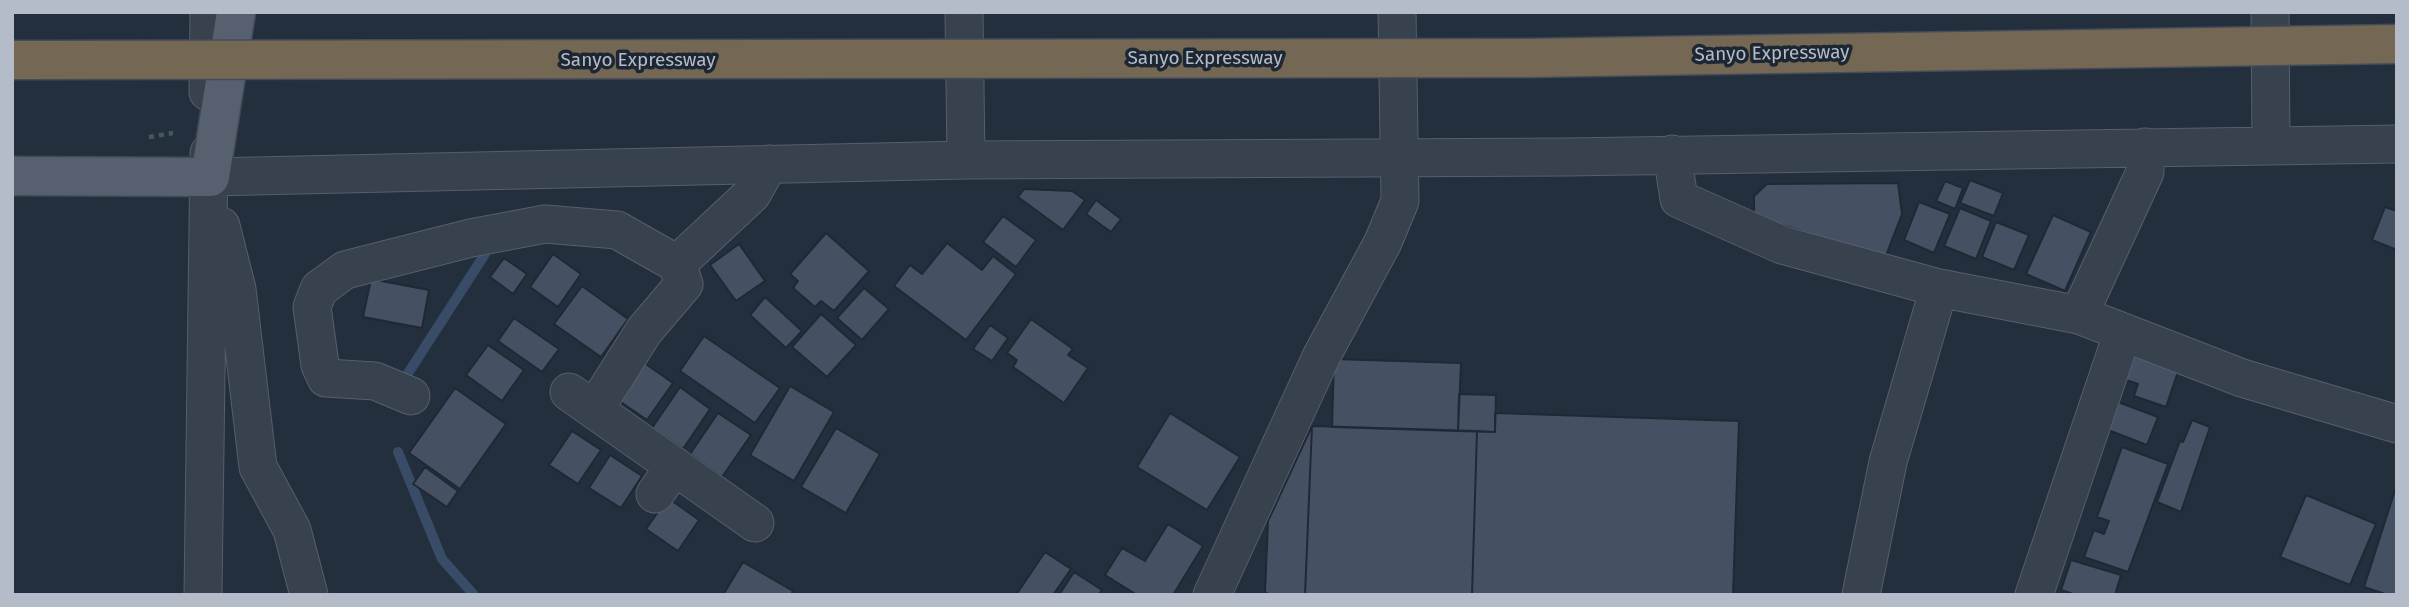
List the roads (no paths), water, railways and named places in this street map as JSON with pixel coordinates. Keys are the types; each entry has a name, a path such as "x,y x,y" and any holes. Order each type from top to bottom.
{"highway":[{"name":"Sanyo Expressway","path":"12,60 1527,58 2397,44"}],"main road":[{"path":"12,176 194,177 236,12"}],"street":[{"path":"204,578 205,487 194,177 209,12"},
{"path":"964,12 966,160"},
{"path":"1212,595 1321,357 1383,242 1400,201 1397,12"},
{"path":"2270,12 2271,146"},
{"path":"194,177 966,160 1401,159 2397,144"},
{"path":"2079,315 2145,172 2145,146"},
{"path":"1672,154 1679,198 1782,245 1938,288 2079,315 2242,378 2397,424"},
{"path":"677,264 752,194 769,164"},
{"path":"194,177 237,289 258,467 292,530 309,595"},
{"path":"411,396 375,381 326,379 320,365 312,307 319,289 345,270 471,238 545,225 617,230 677,264 684,284 582,400 665,480 739,525"},
{"path":"1861,595 1888,462 1938,288"},
{"path":"2034,595 2123,332"}],"waterway":[{"path":"403,381 485,254"},
{"path":"398,452 442,559 474,595"}]}
